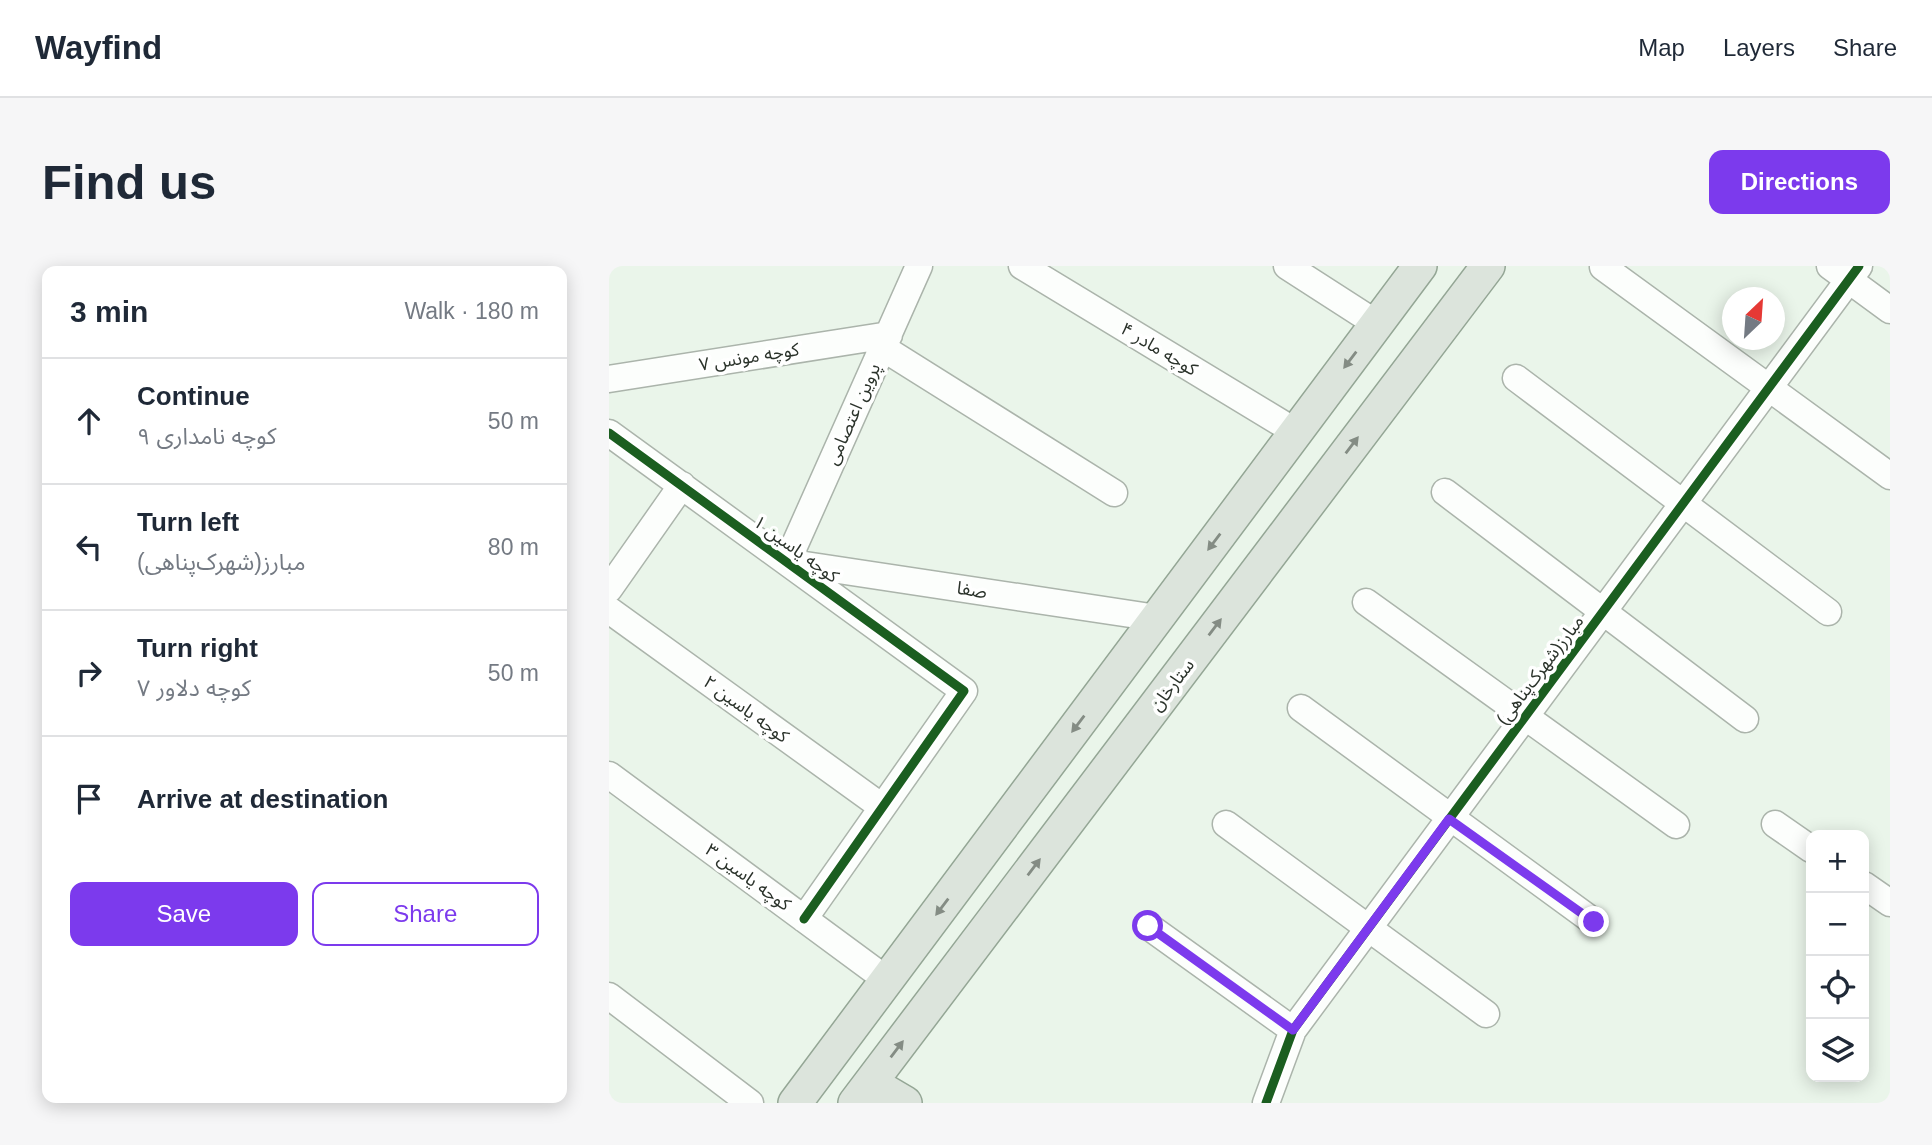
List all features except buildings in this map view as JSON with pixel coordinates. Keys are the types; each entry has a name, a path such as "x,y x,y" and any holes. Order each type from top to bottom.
{"main road":[{"path":"795,1103 1420,266"},
{"name":"ستارخان","path":"863,1093 1487,266"},
{"path":"863,1093 905,1103"}],"street":[{"name":"پروین اعتصامی","path":"787,562 919,266"},
{"name":"کوچه مادر ۴","path":"1022,266 1296,432"},
{"path":"1287,266 1377,324"},
{"path":"1603,267 1890,477"},
{"path":"1846,270 1890,310"},
{"name":"مبارز(شهرک‌پناهی)","path":"1266,1103 1293,1030 1769,388 1846,270"},
{"name":"کوچه مونس ۷","path":"609,379 885,342"},
{"path":"885,342 1114,494"},
{"path":"1516,378 1828,612"},
{"name":"کوچه یاسین ۱","path":"609,433 964,691 882,807"},
{"path":"609,589 682,485"},
{"path":"1445,492 1745,719"},
{"name":"صفا","path":"787,562 1157,618"},
{"path":"1366,602 1676,825"},
{"name":"کوچه یاسین ۲","path":"609,611 882,807"},
{"path":"1301,708 1449,819 1594,922"},
{"name":"کوچه یاسین ۳","path":"609,775 887,979"},
{"path":"804,919 882,807"},
{"path":"1226,824 1486,1014"},
{"path":"1775,824 1806,846"},
{"path":"1869,888 1890,903"},
{"path":"1148,926 1293,1030"},
{"path":"609,996 750,1103"}],"cycle path":[{"path":"1266,1103 1293,1030 1859,266"},
{"path":"609,433 964,691 804,919"}],"route":[{"path":"1148,926 1293,1030 1449,819 1594,922"}]}
